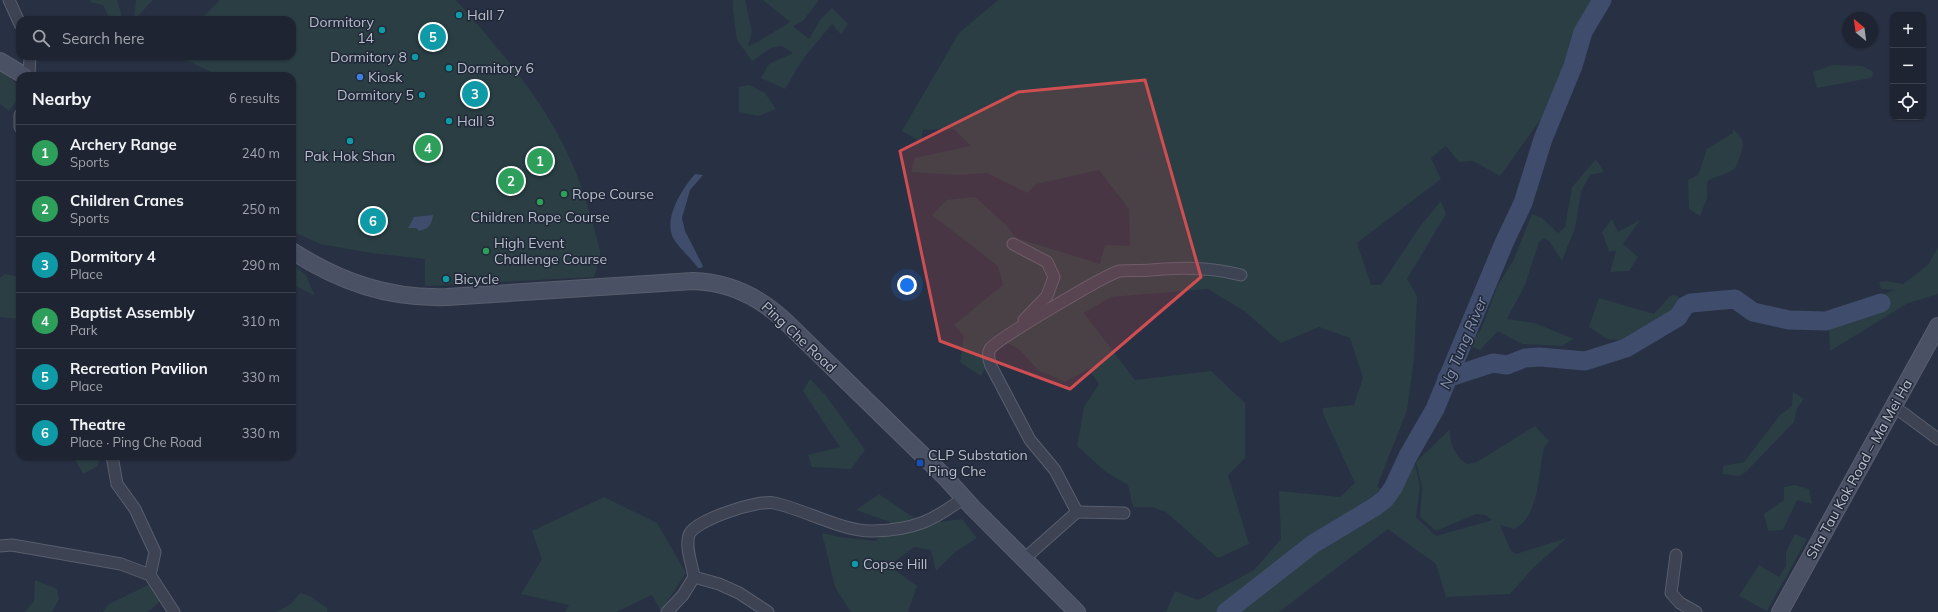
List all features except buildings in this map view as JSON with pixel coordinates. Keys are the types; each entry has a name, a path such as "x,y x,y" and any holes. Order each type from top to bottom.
{"street":[{"path":"9,0 16,16"},
{"path":"29,72 30,60"},
{"path":"0,61 18,72"},
{"path":"1013,244 1047,262 1054,277 1047,296 1016,330"},
{"name":"Ping Che Road","path":"296,253 321,268 350,282 376,290 406,296 446,297 681,281 712,282 735,288 753,296 775,311 964,497 1077,612"},
{"path":"1077,512 1055,470 1030,440 991,366 988,356 990,350 993,346 1016,330 1080,291 1119,272 1185,267 1219,269 1241,275"},
{"name":"Sha Tau Kok Road – Ma Mei Ha","path":"1780,612 1938,326"},
{"path":"1893,408 1903,413 1938,439"},
{"path":"113,460 117,484 135,508 155,552 150,575"},
{"path":"668,612 683,595 694,577 687,545 689,534 694,528 711,518 735,510 773,502 842,525 871,532 908,529 941,515 964,497"},
{"path":"1024,559 1077,512 1124,513"},
{"path":"0,546 12,545 121,564 150,575 174,612"},
{"path":"1676,555 1671,593 1680,604 1696,612"},
{"path":"694,577 719,584 739,593 768,612"}],"highlighted area":[{"path":"1145,80 1201,277 1070,389 940,341 900,151 1018,92"}],"shaded area":[{"path":"91,0 117,0 122,16 108,16 103,5 91,2"},
{"path":"136,0 153,0 138,16 134,16"},
{"path":"220,0 456,0 493,42 527,86 543,109 570,157 583,191 600,250 600,258 594,277 425,286 425,259 371,253 320,244 296,233 296,72 211,72 186,60 296,60 296,16 204,16"},
{"path":"733,0 745,0 752,32 748,46 756,43 790,22 763,0 819,0 803,21 793,26 809,39 820,20 832,8 848,24 841,35 832,24 803,59 785,89 761,78 769,64 793,53 782,46 771,48 752,61 737,40"},
{"path":"998,0 1609,0 1573,57 1541,119 1500,176 1473,161 1459,162 1446,146 1431,158 1441,179 1357,243 1371,285 1381,285 1421,225 1441,201 1446,214 1407,279 1417,296 1414,359 1407,410 1377,487 1393,492 1415,464 1420,487 1416,517 1436,536 1492,520 1485,515 1476,514 1436,531 1420,517 1422,488 1416,462 1450,429 1454,449 1459,457 1467,464 1477,462 1535,426 1549,441 1544,448 1539,481 1529,515 1523,523 1514,529 1500,525 1511,551 1516,554 1567,538 1533,568 1510,594 1446,597 1436,564 1388,529 1279,612 1166,612 1175,591 1198,600 1254,570 1281,539 1279,491 1340,497 1355,483 1323,414 1323,408 1354,405 1363,378 1350,338 1319,327 1281,343 1244,311 1208,289 1111,297 1084,313 1135,380 1211,371 1245,403 1245,458 1228,475 1249,544 1218,558 1166,512 1152,507 1133,507 1128,485 1106,472 1077,446 1084,407 1099,384 1088,369 1065,382 1038,370 1020,350 1001,339 981,376 960,362 964,336 954,325 1003,285 998,266 932,215 947,200 975,197 1006,225 1016,238 1100,264 1105,245 1130,246 1129,209 1099,170 1036,184 1028,193 987,173 959,175 911,172 915,158 971,146 954,129 923,130 921,142 902,131 959,33"},
{"path":"1833,65 1862,66 1872,71 1873,75 1871,78 1817,88 1813,72"},
{"path":"0,67 16,84 16,102 9,111 0,104"},
{"path":"749,85 765,93 776,109 758,116 739,112 739,87"},
{"path":"1733,129 1740,136 1743,142 1736,167 1732,171 1713,178 1707,182 1707,198 1700,216 1689,209 1688,180 1698,175 1707,149 1733,133"},
{"path":"1596,159 1604,172 1590,175 1581,192 1575,228 1562,261 1549,241 1544,238 1539,242 1525,285 1507,319 1535,323 1574,339 1562,346 1522,344 1498,331 1480,350 1470,346 1482,327 1497,287 1514,259 1532,214 1542,218 1558,233 1565,227 1572,187"},
{"path":"1612,219 1618,232 1640,220 1623,244 1638,257 1629,271 1610,272 1616,251 1609,251 1602,232"},
{"path":"1938,247 1938,294 1908,303 1830,351 1829,330 1822,313 1853,307 1894,290 1881,289 1879,282 1887,281 1903,284 1928,265"},
{"path":"296,267 306,275 314,295 296,286"},
{"path":"5,274 16,276 16,319 0,317 0,278"},
{"path":"1675,295 1685,301 1668,320 1661,316 1624,341 1607,339 1589,327 1599,298 1654,314 1670,296"},
{"path":"810,379 827,397 865,450 851,469 812,467 808,455 840,447 803,391"},
{"path":"1793,392 1804,399 1797,408 1794,422 1746,472 1739,476 1723,474 1723,466 1744,462 1780,415 1792,406"},
{"path":"75,460 99,460 98,466 83,474"},
{"path":"1795,485 1809,489 1812,504 1797,500 1783,530 1768,531 1764,514 1784,500 1784,487"},
{"path":"879,494 923,524 962,519 977,538 955,552 936,571 931,550 914,547 889,566 917,586 908,612 851,612 835,587 822,533 840,537 876,541 890,522 856,510"},
{"path":"604,497 657,523 686,573 661,611 652,595 616,612 565,612 569,605 521,594 542,559 532,531"},
{"path":"1795,534 1807,539 1767,611 1739,596 1759,565 1779,577 1786,566 1786,552"},
{"path":"35,580 57,589 59,599 52,612 25,612 34,601"},
{"path":"154,582 164,598 148,612 103,612 109,604"},
{"path":"300,593 310,596 328,609 327,612 276,612 291,604"}],"water":[{"path":"695,174 703,175 690,190 682,218 685,231 703,266 701,268 698,268 675,241 671,233 670,224 679,197"},
{"path":"433,215 431,223 426,229 419,231 416,228 408,228 414,217"}],"waterway":[{"name":"Ng Tung River","path":"1226,612 1313,544 1376,506 1385,499 1393,488 1408,456 1435,409 1504,243 1523,203 1543,139 1573,66 1583,32 1602,0"},
{"path":"1447,378 1493,363 1507,365 1525,358 1540,357 1585,361 1626,348 1678,317 1685,306 1691,303 1735,299 1753,312 1789,320 1826,321 1881,303"}],"place":[{"name":"Hall 7","path":"459,15"},
{"name":"Dormitory 14","path":"382,30"},
{"name":"Recreation Pavilion","path":"433,37"},
{"name":"Dormitory 8","path":"415,57"},
{"name":"Dormitory 6","path":"449,68"},
{"name":"Kiosk","path":"360,77"},
{"name":"Dormitory 4","path":"475,94"},
{"name":"Dormitory 5","path":"422,95"},
{"name":"Hall 3","path":"449,121"},
{"name":"Pak Hok Shan","path":"350,141"},
{"name":"Baptist Assembly","path":"428,148"},
{"name":"Archery Range","path":"540,161"},
{"name":"Children Cranes","path":"511,181"},
{"name":"Rope Course","path":"564,194"},
{"name":"Children Rope Course","path":"540,202"},
{"name":"Theatre","path":"373,221"},
{"name":"High Event Challenge Course","path":"486,251"},
{"name":"Bicycle","path":"446,279"},
{"name":"CLP Substation Ping Che","path":"920,463"},
{"name":"Copse Hill","path":"855,564"}]}
